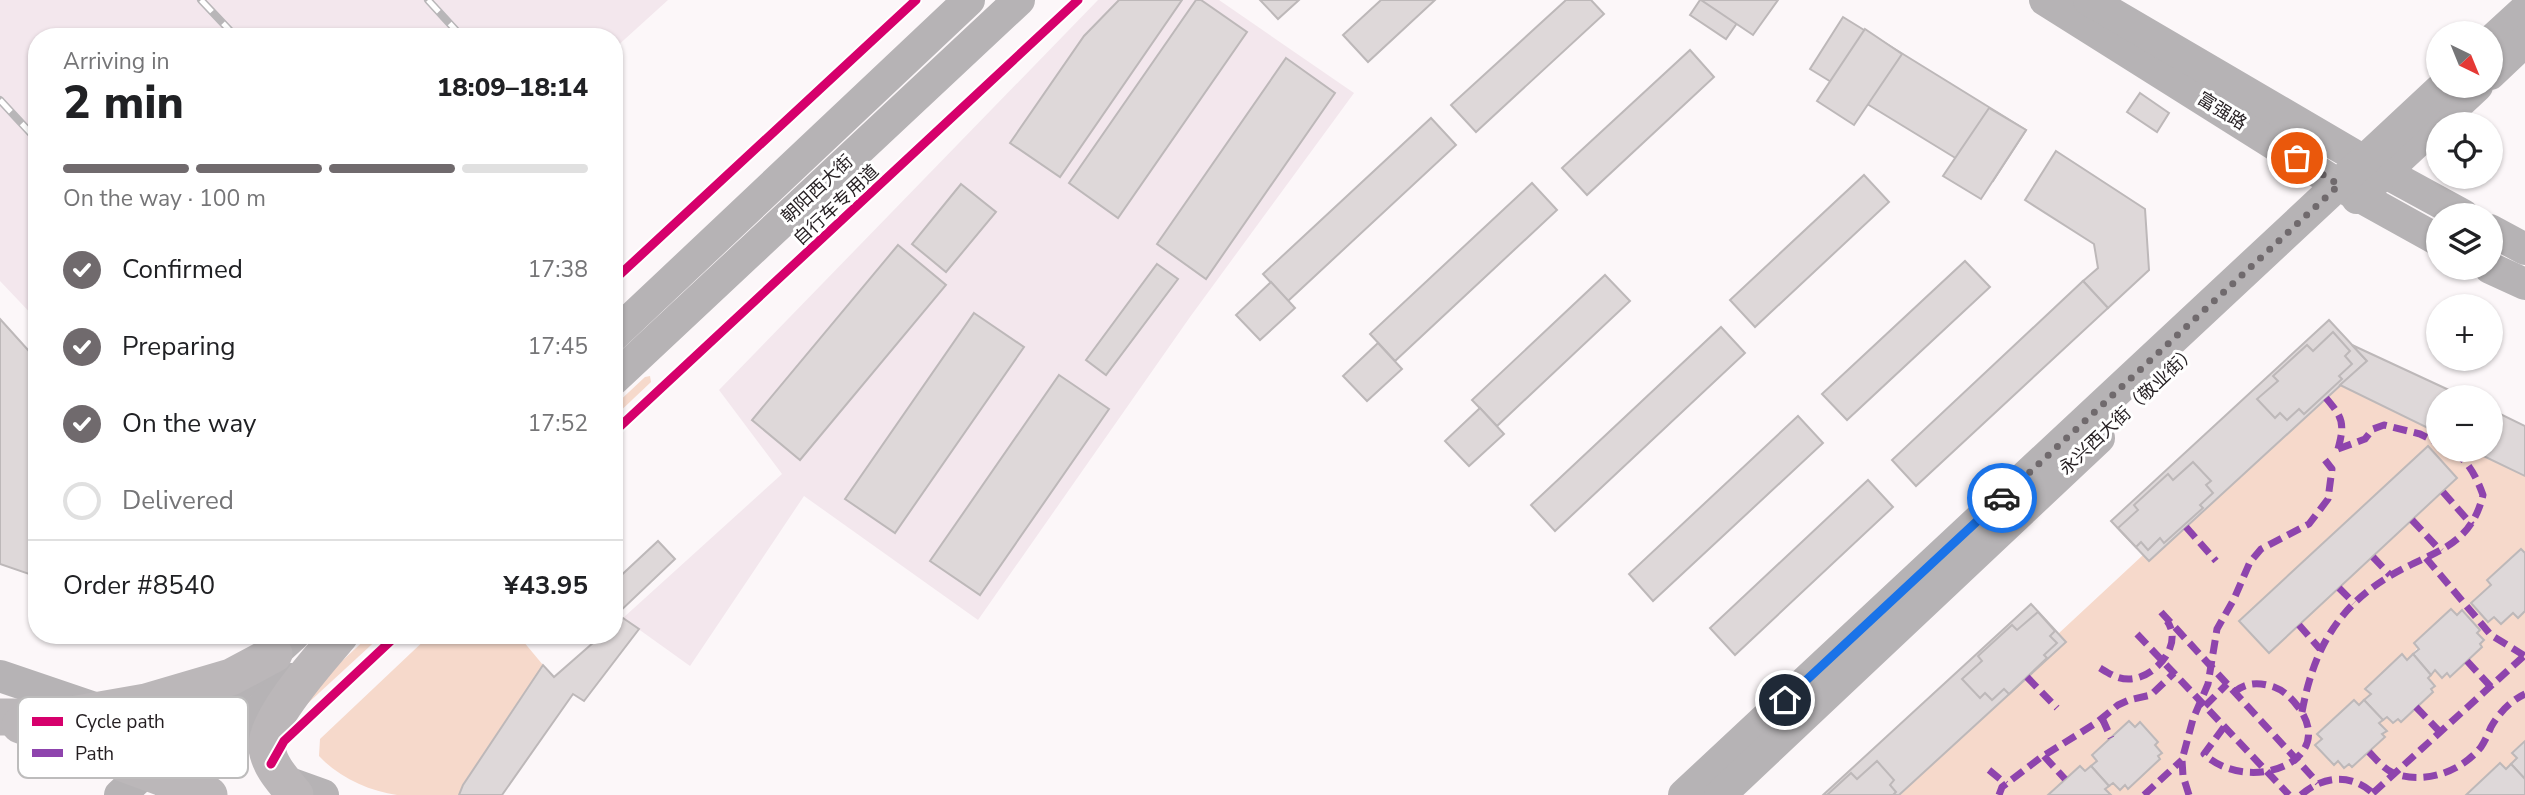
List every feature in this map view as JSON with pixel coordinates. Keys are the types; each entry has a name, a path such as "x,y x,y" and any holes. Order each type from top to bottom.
{"highway":[{"path":"163,697 231,677 284,644"},
{"path":"290,788 271,764 266,745 284,704 331,644"},
{"path":"0,718 18,726"},
{"path":"0,718 18,718"},
{"path":"142,778 166,788"}],"main road":[{"name":"朝阳西大街","path":"623,327 969,0"},
{"name":"朝阳西大街","path":"623,371 1019,0"},
{"name":"富强路","path":"2045,0 2349,191 2426,233"},
{"name":"富强路","path":"2089,0 2374,167 2441,203"},
{"path":"2503,30 2525,10"},
{"path":"2503,62 2525,41"},
{"name":"永兴西大街（敬业街）","path":"1720,795 2374,167 2434,98"},
{"name":"永兴西大街（敬业街）","path":"2374,167 2462,98"},
{"name":"永兴西大街（敬业街）","path":"1684,795 2349,191"},
{"path":"2503,237 2525,249"},
{"path":"2503,274 2525,284"},
{"path":"241,697 284,644"},
{"path":"248,715 328,644"},
{"path":"0,676 62,697"},
{"path":"290,788 323,795"}],"shaded area":[{"path":"0,0 668,0 623,41 623,28 28,28 28,311 0,281"},
{"path":"1098,0 1219,0 1354,93 1190,317 978,620 804,496 690,666 623,618 782,474 719,390"},
{"path":"650,376 651,382 623,408 623,398 645,377"},
{"path":"2340,385 2426,427 2426,450 2299,625 2457,478 2442,462 2496,462 2525,476 2525,553 2520,549 2487,580 2491,585 2488,622 2494,617 2501,624 2513,613 2525,611 2525,741 2512,752 2517,758 2506,769 2500,764 2466,795 2111,795 2105,789 2113,783 2120,790 2125,785 2128,789 2160,759 2158,756 2162,753 2155,745 2158,741 2141,722 2135,727 2129,721 2093,755 2097,761 2085,771 2080,766 2048,795 1899,795 2065,642 2058,634 2143,555 2149,561","holes":["2451,609 2457,615 2463,610 2480,629 2477,633 2484,640 2480,644 2482,647 2450,676 2447,673 2442,678 2435,670 2428,678 2435,685 2431,689 2433,692 2401,722 2398,719 2393,723 2387,717 2379,723 2386,731 2382,734 2384,738 2353,767 2349,764 2344,768 2338,761 2333,764 2315,745 2322,739 2317,733 2353,700 2359,705 2371,694 2366,688 2402,655 2407,660"]},
{"path":"360,644 372,644 307,704 301,699"},
{"path":"420,644 526,644 543,665 463,784 459,795 397,795 365,786 345,777 319,756 320,739"}],"building":[{"path":"1119,0 1182,0 1060,177 1010,143 1084,36"},
{"path":"1196,0 1201,0 1247,32 1118,218 1069,183"},
{"path":"1260,0 1299,0 1278,19"},
{"path":"1381,0 1435,0 1368,62 1343,35"},
{"path":"1566,0 1591,0 1604,14 1476,132 1451,105"},
{"path":"1700,0 1753,0 1726,39 1690,15"},
{"path":"1701,0 1778,0 1753,35"},
{"path":"1843,17 2026,130 1993,181 1810,69"},
{"path":"1865,29 1902,54 1854,125 1817,101"},
{"path":"1690,50 1714,77 1587,195 1562,168"},
{"path":"1286,58 1335,93 1206,279 1157,244"},
{"path":"2140,93 2169,113 2157,132 2127,112"},
{"path":"1989,108 2026,130 1981,199 1943,176"},
{"path":"1431,118 1456,145 1288,301 1263,274"},
{"path":"2056,151 2145,209 2149,270 2108,308 2083,281 2098,268 2094,244 2025,200"},
{"path":"1864,175 1889,202 1755,327 1730,300"},
{"path":"1532,183 1557,210 1395,361 1370,334"},
{"path":"961,184 996,212 946,272 912,244"},
{"path":"898,245 946,285 800,460 752,420"},
{"path":"1965,261 1990,287 1847,420 1822,394"},
{"path":"1157,264 1178,279 1106,375 1086,360"},
{"path":"1605,275 1630,301 1497,426 1472,400"},
{"path":"2083,281 2108,308 1916,486 1892,460"},
{"path":"1271,282 1295,308 1260,340 1236,315"},
{"path":"974,313 1024,347 895,533 845,499"},
{"path":"0,319 28,350 28,574 0,564"},
{"path":"2329,320 2367,361 2149,561 2111,521"},
{"path":"1721,327 1745,353 1555,531 1531,505"},
{"path":"2333,332 2350,351 2345,356 2352,364 2339,376 2342,379 2304,414 2299,409 2287,420 2280,413 2275,418 2257,399 2278,381 2273,376 2307,345 2313,351"},
{"path":"1378,343 1402,369 1367,401 1343,376"},
{"path":"2352,345 2438,385 2426,385 2426,427 2340,385 2367,361"},
{"path":"1059,375 1109,409 980,595 930,561"},
{"path":"1480,408 1504,434 1469,466 1445,441"},
{"path":"2503,415 2525,426 2525,476 2496,462 2503,462"},
{"path":"1798,416 1823,443 1653,601 1629,574"},
{"path":"2426,448 2426,462 2442,462 2457,478 2269,653 2239,621"},
{"path":"2193,462 2211,481 2206,485 2213,493 2200,505 2203,508 2164,543 2160,538 2148,550 2141,542 2136,547 2118,528 2138,510 2134,505 2168,474 2173,480"},
{"path":"1868,480 1893,507 1735,655 1710,628"},
{"path":"658,541 675,559 623,608 623,574"},
{"path":"2521,549 2525,553 2525,611 2518,618 2513,613 2501,624 2494,617 2488,622 2471,603 2491,585 2487,580"},
{"path":"2031,604 2066,642 1899,795 1823,795"},
{"path":"2451,609 2457,615 2462,610 2480,630 2477,633 2484,640 2480,644 2482,647 2450,677 2447,673 2442,678 2435,670 2431,675 2413,654 2419,649 2414,643"},
{"path":"2038,612 2055,631 2050,636 2057,643 2044,655 2047,658 2009,694 2004,689 1992,700 1985,693 1980,698 1962,679 1982,661 1978,656 2012,625 2017,630"},
{"path":"623,618 639,629 584,701 573,694 502,795 459,795 543,665 554,677 592,644 623,644"},
{"path":"2402,654 2407,660 2413,654 2431,675 2428,678 2435,686 2431,689 2433,692 2401,722 2398,719 2393,723 2387,717 2383,720 2364,700 2371,694 2365,689"},
{"path":"2354,700 2359,705 2364,700 2383,720 2379,723 2387,731 2382,734 2385,737 2352,767 2349,764 2344,768 2338,761 2334,765 2315,745 2322,739 2317,734"},
{"path":"2129,721 2135,727 2140,722 2158,742 2155,745 2162,753 2158,756 2160,759 2128,789 2125,785 2120,790 2113,783 2109,786 2091,766 2097,761 2092,755"},
{"path":"2525,741 2525,779 2511,764 2517,758 2512,753"},
{"path":"1877,761 1894,780 1890,785 1896,792 1893,795 1827,795 1851,773 1857,779"},
{"path":"2500,763 2506,769 2511,764 2525,779 2525,795 2466,795"},
{"path":"2080,766 2085,771 2091,766 2109,786 2105,789 2111,795 2048,795"}],"railway":[{"path":"201,0 227,28"},
{"path":"428,0 454,28"},
{"path":"0,100 28,130"}],"marked path":[{"path":"2326,398 2341,421 2338,449"},
{"path":"2338,449 2365,439 2373,429 2384,425 2426,437"},
{"path":"2189,795 2183,776 2182,760 2193,719 2208,684 2217,629 2250,562 2261,549 2309,524 2328,499 2332,469 2325,460"},
{"path":"2302,712 2320,651 2341,617 2371,589 2447,546 2469,527 2483,495 2465,462"},
{"path":"2443,492 2472,525"},
{"path":"2412,520 2441,551"},
{"path":"2186,527 2216,561"},
{"path":"2373,557 2390,575"},
{"path":"2426,558 2491,635 2525,656"},
{"path":"2339,588 2354,603"},
{"path":"2161,612 2318,783"},
{"path":"2100,668 2127,679 2150,672 2165,658 2170,649 2172,639 2167,621"},
{"path":"2299,625 2320,649"},
{"path":"2137,634 2289,795"},
{"path":"2373,793 2525,655"},
{"path":"2467,661 2491,687"},
{"path":"1999,795 2002,787 2040,758 2096,723 2118,705 2151,695 2174,673"},
{"path":"2027,677 2057,708"},
{"path":"2205,706 2227,684"},
{"path":"2224,727 2204,754 2222,766 2243,772 2264,772 2283,767 2298,757 2307,744 2308,727 2299,708 2285,693 2274,687 2258,684 2244,686 2234,692"},
{"path":"2369,752 2393,773 2417,778 2441,774 2473,756 2501,712 2525,694"},
{"path":"2416,707 2441,733"},
{"path":"2102,718 2111,738"},
{"path":"2044,756 2065,779"},
{"path":"2144,795 2182,760"},
{"path":"1989,770 2006,784"},
{"path":"2301,795 2319,783 2338,779 2357,783 2375,795"}],"cycle path":[{"path":"623,272 916,0"},
{"name":"自行车专用道","path":"623,424 1078,0"},
{"path":"271,764 284,741 387,644"}],"way so far":[{"path":"2002,498 2339,185 2297,158"}],"route":[{"path":"1785,700 2002,498"}]}
